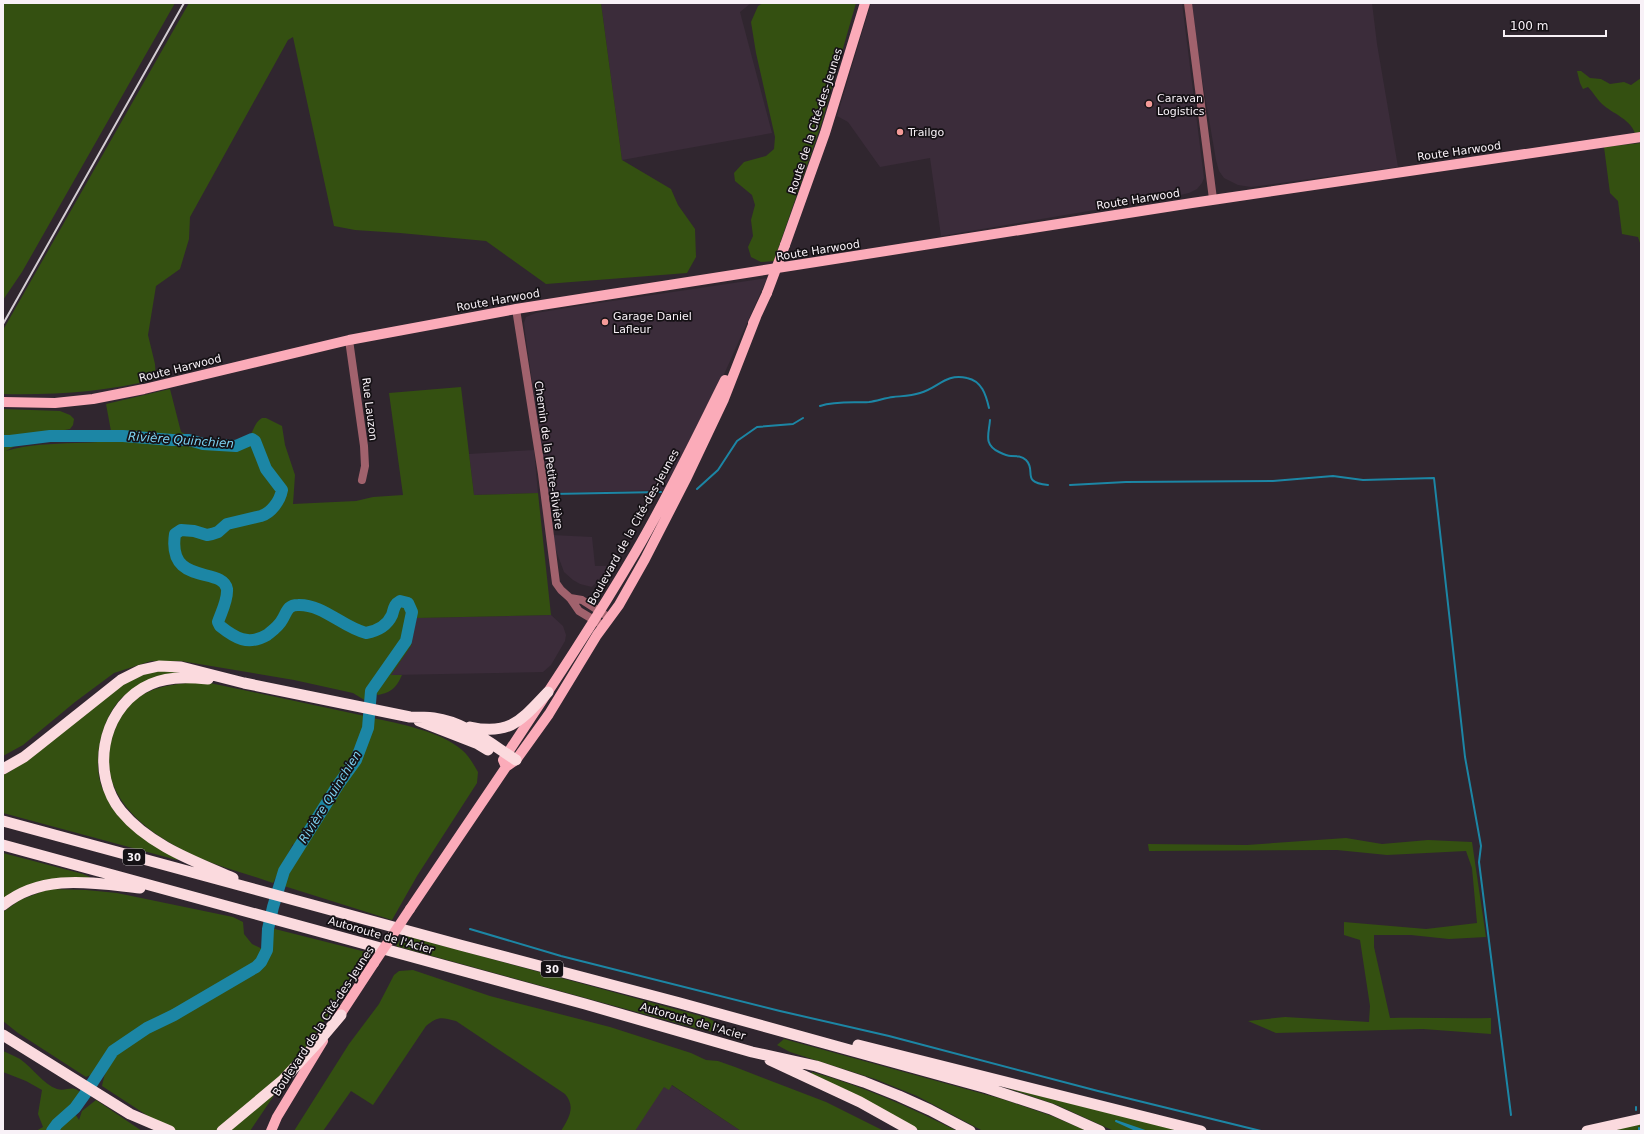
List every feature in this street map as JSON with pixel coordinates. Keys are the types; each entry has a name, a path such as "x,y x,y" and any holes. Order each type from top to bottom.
{"highway":[{"path":"3,769 24,757 121,680 141,670 160,666 181,667 244,683 369,709 410,717 435,718 456,724 489,730 506,727 522,718 548,692"},
{"path":"244,683 199,678 179,678 160,681 144,688 126,701 115,717 105,746 104,766 108,787 116,803 128,818 141,830 159,843 181,855 268,893"},
{"path":"410,717 478,744 505,760 516,760"},
{"path":"456,724 474,732 505,760"},
{"name":"Autoroute de l'Acier","path":"3,821 453,944 680,1003"},
{"name":"Autoroute de l'Acier","path":"3,845 585,1004 752,1052"},
{"path":"3,905 26,891 57,883 88,882 170,890"},
{"path":"680,1003 1014,1096 1100,1131"},
{"path":"680,1003 938,1064 1201,1131"},
{"path":"222,1131 278,1084 319,1041 341,1015"},
{"path":"3,1028 24,1047"},
{"path":"3,1035 130,1114 170,1131"},
{"path":"752,1052 860,1102 912,1131"},
{"path":"752,1052 810,1065 864,1082 930,1110 970,1131"},
{"path":"1587,1131 1641,1120"}],"main road":[{"name":"Route de la Cité-des-Jeunes","path":"785,246 825,133 865,3"},
{"name":"Route Harwood","path":"3,402 55,402 106,397 350,340 516,309 1213,199 1641,137"},
{"name":"Boulevard de la Cité-des-Jeunes","path":"516,760 549,714 645,560 724,399 785,246"},
{"name":"Boulevard de la Cité-des-Jeunes","path":"271,1131 291,1092 597,616 636,551 668,494 756,318"}],"street":[{"path":"1188,3 1213,199"},
{"name":"Chemin de la Petite-Rivière","path":"516,309 542,474 555,578 561,590 570,598 582,600 597,616 607,622"},
{"name":"Rue Lauzon","path":"350,340 364,454 365,466 362,480"}],"shaded area":[{"path":"601,3 751,3 740,12 772,133 622,160"},
{"path":"871,3 1182,3 1204,178 1202,183 1197,189 1189,193 1172,197 941,236 930,158 880,167 848,122 837,116"},
{"path":"1192,3 1372,3 1377,44 1398,167 1251,187 1238,185 1224,178 1219,171 1216,160 1199,61"},
{"path":"767,278 726,370 666,490 548,493 525,332 524,323 526,317 536,313 585,305"},
{"path":"534,450 538,493 474,495 469,454"},
{"path":"552,535 592,537 595,566 611,566 592,587 580,584 564,572 553,542"},
{"path":"551,615 563,626 566,635 565,641 551,665 543,672 391,675 411,646 416,618"},
{"path":"665,1081 741,1131 631,1131"}],"green space":[{"path":"3,3 175,3 22,272 3,300"},
{"path":"189,3 601,3 622,160 671,189 678,205 695,229 696,257 687,273 546,284 486,241 355,230 334,226 293,37 288,40 190,217 189,239 180,269 156,286 148,335 155,364 156,379 118,387 80,392 3,394 3,330"},
{"path":"763,3 856,3 821,125 774,261 761,262 751,257 748,247 753,236 751,220 755,205 752,195 735,181 734,173 744,162 766,156 774,149 775,137 756,53 751,22 758,6"},
{"path":"1577,71 1581,71 1590,78 1601,79 1610,84 1624,82 1631,85 1641,78 1641,132 1635,133 1629,124 1606,108 1588,87 1583,89"},
{"path":"1641,143 1641,246 1638,237 1622,234 1618,201 1610,193 1604,147"},
{"path":"461,387 474,495 538,493 551,615 416,618 411,646 391,675 402,675 398,683 390,691 378,695 368,689 366,701 353,693 294,680 181,661 151,661 114,673 75,702 23,745 3,756 3,409 60,411 70,415 74,419 73,425 70,429 33,436 6,451 40,445 113,442 106,404 170,389 181,432 194,438 213,441 246,440 251,435 259,420 262,418 266,418 282,426 285,445 295,475 293,504 356,501 373,497 403,495 389,393"},
{"path":"154,670 178,671 178,674 139,687 129,692 120,700 111,711 105,725 98,755 98,770 101,784 106,795 112,802 178,858 177,860 3,813 3,775 11,771 123,684"},
{"path":"189,683 210,683 365,716 365,730 354,748 363,748 372,718 432,733 453,744 467,755 478,772 477,783 417,876 392,920 284,886 286,875 298,854 293,844 273,883 192,855 164,839 133,815 113,784 109,767 110,748 116,727 122,715 129,706 145,693 165,686"},
{"path":"1346,838 1382,844 1428,840 1472,842 1486,937 1449,939 1411,935 1374,935 1374,947 1390,1018 1491,1018 1491,1034 1423,1029 1276,1033 1248,1021 1285,1017 1369,1022 1370,1006 1360,940 1344,935 1344,922 1426,929 1477,923 1472,868 1466,851 1387,855 1337,850 1149,851 1148,844 1247,845"},
{"path":"3,853 90,877 89,879 34,884 13,892 3,899"},
{"path":"49,889 117,893 233,917 243,922 244,934 252,944 269,952 271,928 370,953 250,1131 171,1131 102,1086 110,1061 103,1057 98,1072 86,1077 18,1033 3,1021 3,912 20,900"},
{"path":"403,935 708,1018 717,1023 715,1032 695,1028 396,946"},
{"path":"413,970 490,996 610,1027 691,1053 706,1060 718,1061 826,1102 884,1131 741,1131 672,1085 669,1090 664,1087 635,1131 561,1131 567,1122 571,1108 565,1094 456,1021 440,1018 434,1020 426,1026 373,1105 351,1091 323,1131 294,1131 349,1044 379,1004 394,975 399,971"},
{"path":"784,1039 1002,1099 1052,1116 1087,1131 983,1131 917,1096 875,1079 790,1052 777,1045"},
{"path":"3,1051 20,1059 52,1087 61,1090 76,1089 79,1091 83,1095 81,1101 71,1107 79,1120 82,1111 96,1100 142,1131 36,1131 43,1127 38,1114 42,1090 26,1081 3,1072"},
{"path":"812,1072 886,1098 957,1131 920,1131 903,1120 811,1075"},
{"path":"1004,1087 1182,1131 1114,1131 1057,1105"},
{"path":"1641,1124 1641,1131 1607,1131"}],"waterway":[{"path":"820,406 838,403 869,402 890,397 913,395 927,391 947,379 959,377 967,378 980,385 985,394 989,408"},
{"path":"697,489 718,470 737,441 757,427 793,424 803,418"},
{"path":"990,420 988,438 991,446 1005,455 1019,456 1026,460 1029,464 1032,479 1039,484 1048,485"},
{"name":"Rivière Quinchien","path":"3,441 50,436 123,436 189,440 203,444 236,446 252,439 255,441 266,469 282,490 274,506 261,516 227,524 218,532 212,534 207,535 194,531 181,530 175,534 175,551 179,562 187,569 196,573 216,578 223,582 227,589 225,602 218,622 220,626 236,637 254,640 267,635 281,622 289,608 294,605 298,605 316,608 349,626 366,633 374,631 384,625 390,619 395,605 400,601 408,603 412,612 406,641 371,691 368,728 356,760 338,785 284,871 268,929 267,950 261,962 256,967 174,1015 147,1028 113,1051 75,1108 57,1124 52,1131"},
{"path":"1070,485 1126,482 1273,481 1333,476 1363,480 1434,478 1465,757 1481,846 1479,862 1511,1115"},
{"path":"551,494 661,492"},
{"path":"470,929 561,956 780,1011 889,1036 1098,1091 1261,1131"},
{"path":"1138,1131 1116,1121 1145,1131"}],"railway":[{"path":"3,324 184,3"}],"place":[{"name":"Caravan Logistics","path":"1149,104"},
{"name":"Trailgo","path":"900,132"},
{"name":"Garage Daniel Lafleur","path":"605,322"}]}
